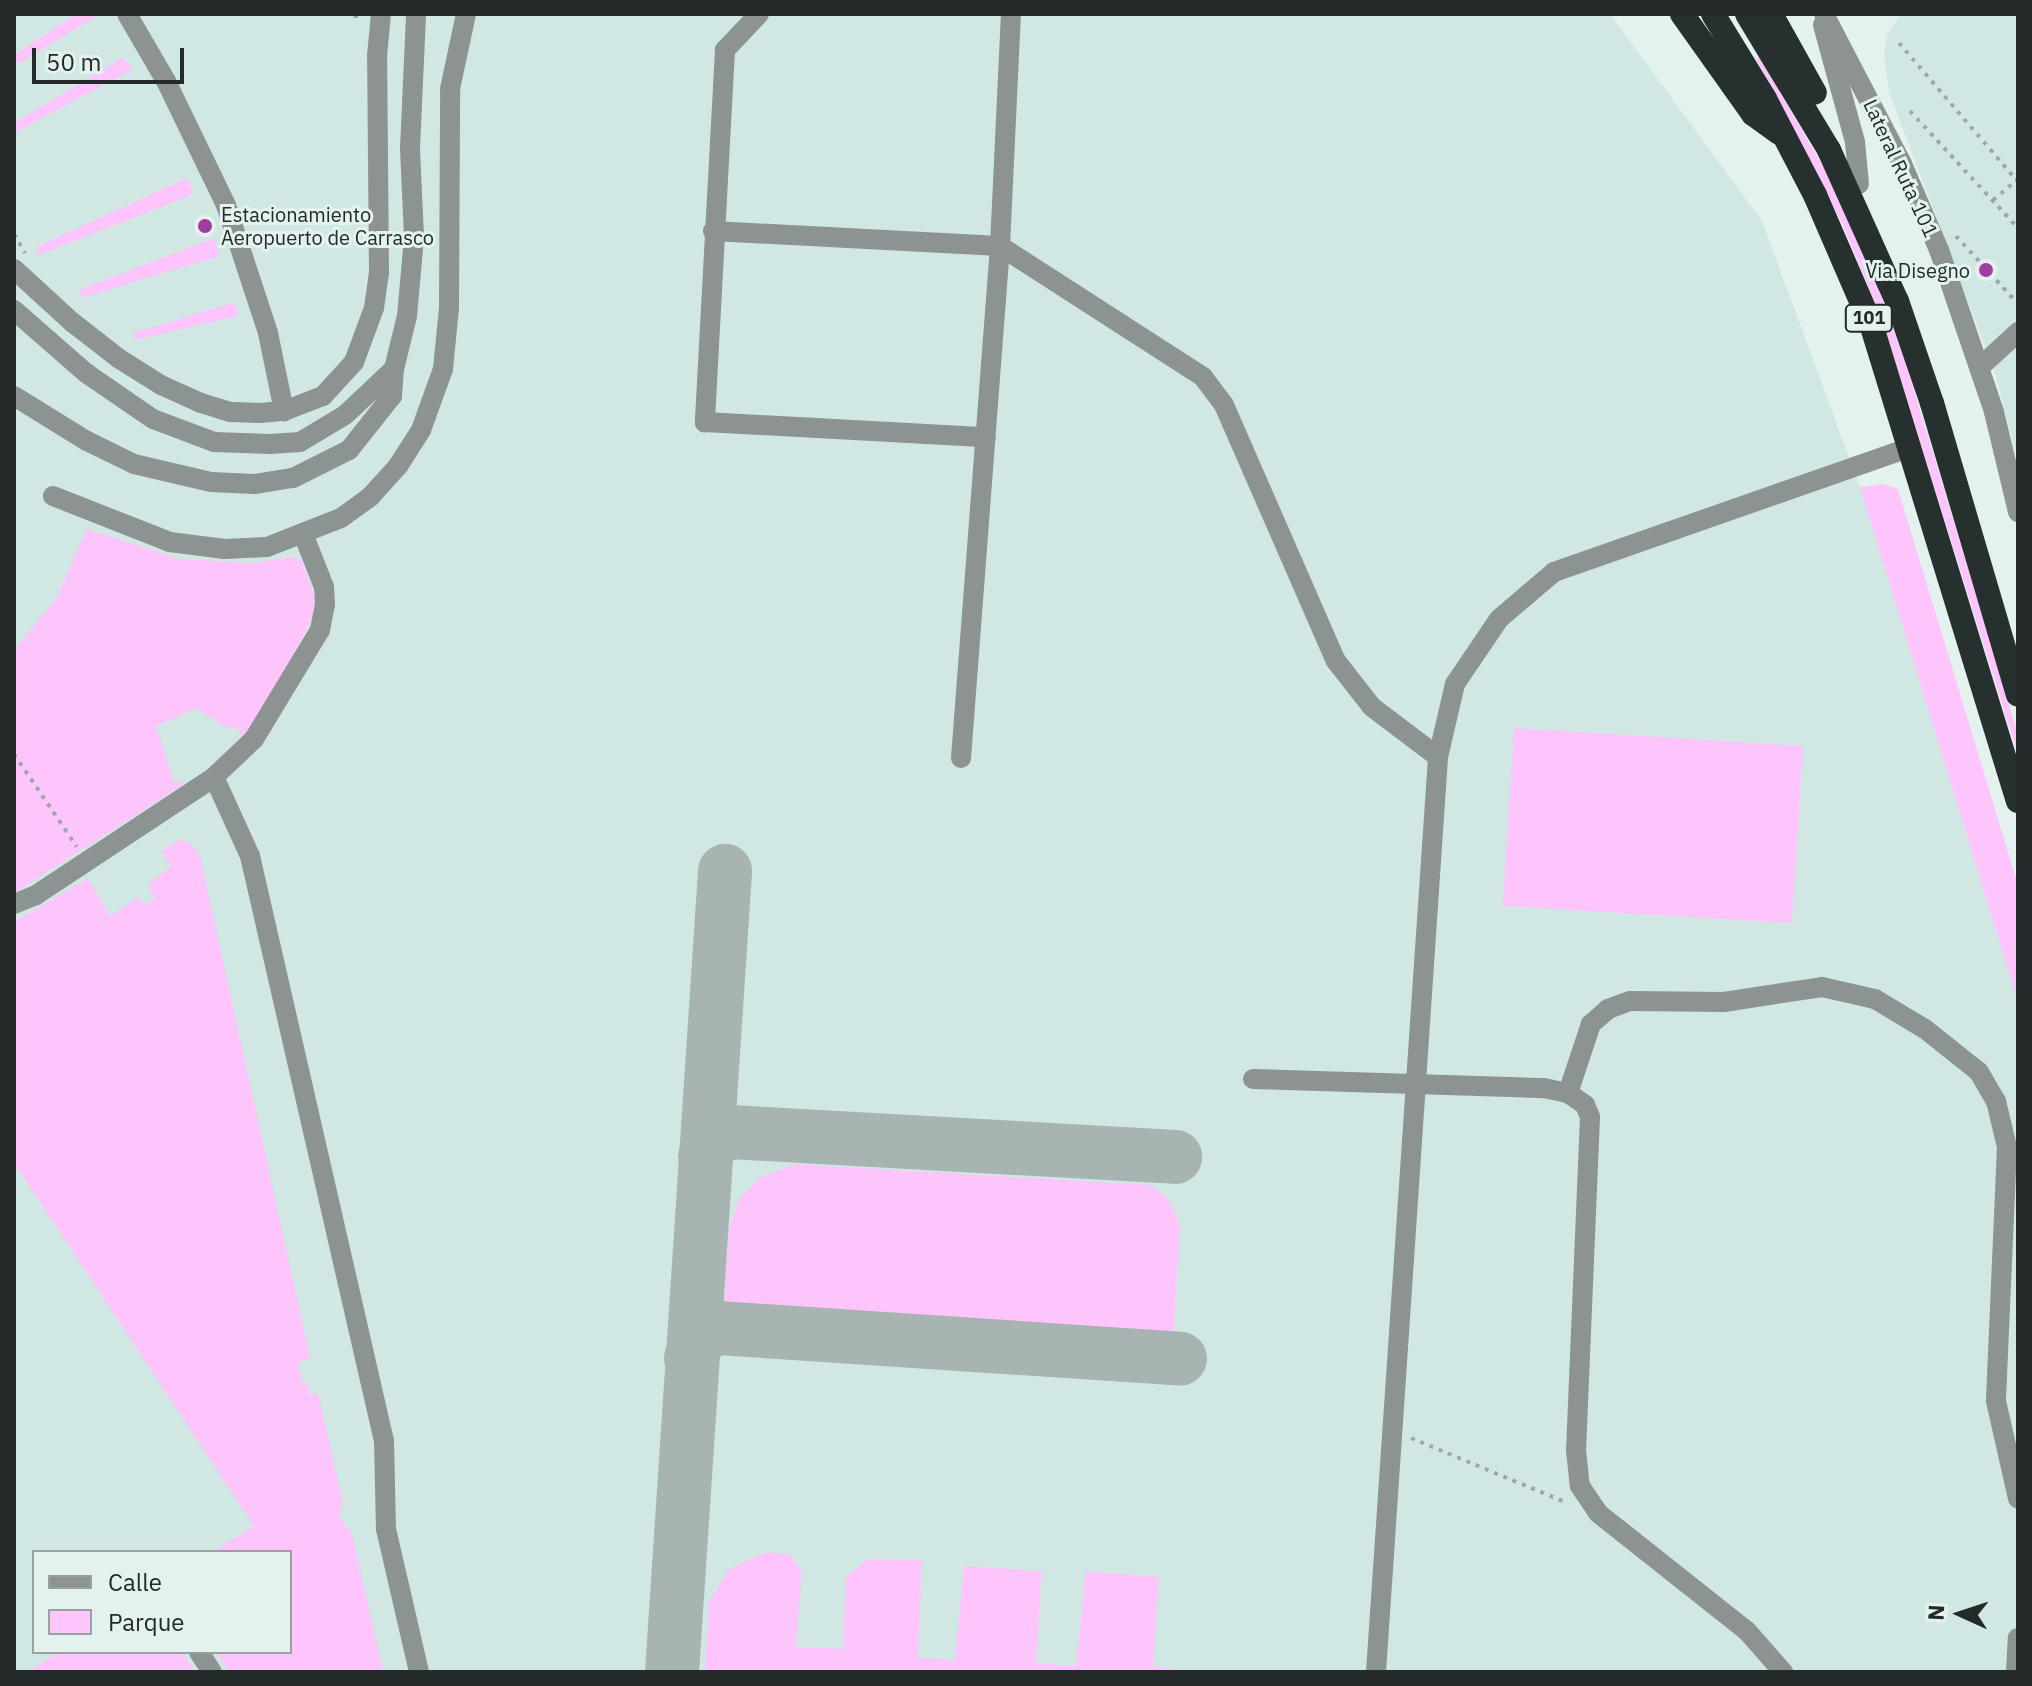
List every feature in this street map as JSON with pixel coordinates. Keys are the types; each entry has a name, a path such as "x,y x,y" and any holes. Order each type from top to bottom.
{"highway":[{"path":"1682,14 1753,114 1784,137"},
{"name":"101","path":"1713,14 1784,137 1848,265 1911,447 2018,801"},
{"name":"101","path":"1747,14 1810,116 1897,301 2010,642 2018,695"},
{"path":"1771,14 1813,88 1859,184 1865,229"}],"street":[{"path":"127,14 166,81 226,205 268,333 284,411"},
{"path":"14,269 72,322 161,385 231,412 284,411 323,396 341,380 364,343 374,308 379,259 377,56 381,14"},
{"path":"14,396 87,441 134,464 174,476 254,484 293,478 349,450 392,396 394,369 413,277 410,148 416,14"},
{"path":"53,496 170,542 225,549 267,547 304,536 351,511 398,466 421,430 443,369 449,308 450,89 466,14"},
{"path":"759,14 725,50 705,422 986,437"},
{"path":"961,758 1000,246 1011,14"},
{"path":"1822,14 1855,142 1859,184"},
{"name":"Lateral Ruta 101","path":"1822,14 1902,164 1939,250 1980,367 2018,512"},
{"path":"713,231 1000,246 1203,377 1224,405 1336,661 1372,707 1438,757"},
{"path":"14,310 86,373 153,419 214,442 300,442 345,415 394,369"},
{"path":"1980,367 2018,332"},
{"path":"1376,1672 1438,757 1455,684 1499,619 1554,572 1911,447"},
{"path":"14,904 36,895 214,777 254,739 320,630 324,618 324,587 304,536"},
{"path":"214,777 250,856 380,1425 386,1464 386,1529 419,1672"},
{"path":"1568,1093 1591,1024 1608,1009 1630,1001 1724,1002 1822,987 1875,999 1925,1029 1979,1072 1996,1101 2007,1147 1996,1401 2018,1499"},
{"path":"1253,1079 1544,1088 1568,1093 1585,1105 1590,1117 1576,1450 1580,1486 1598,1513 1747,1631 1783,1672"},
{"path":"2016,1672 2018,1638"},
{"path":"200,1654 212,1672"}],"path":[{"path":"355,14 357,23"},
{"path":"1899,43 2018,180 1993,200"},
{"path":"1910,111 2018,228"},
{"path":"1954,234 2018,304"},
{"path":"14,754 87,862"},
{"path":"1393,1431 1574,1506 1591,1502"}],"shaded area":[{"path":"14,14 1610,14 1762,221 1860,487 2018,1002 2018,1672 14,1672"},
{"name":"Via Disegno","path":"1901,14 2018,14 2018,462 1996,376 1889,92 1884,52 1887,34"}],"green space":[{"path":"76,14 99,15 14,66 14,55"},
{"path":"124,57 132,70 14,133 14,123"},
{"path":"1759,57 1827,173 1874,277 1907,367 2018,734 2018,755 1883,322 1842,223 1756,59"},
{"path":"187,178 194,194 39,255 36,247"},
{"path":"214,238 219,256 82,298 79,290"},
{"path":"235,302 238,316 135,340 133,333"},
{"path":"1884,484 1898,489 2018,885 2018,1002 1860,487"},
{"path":"87,529 180,559 252,563 287,556 301,559 314,594 313,616 268,704 243,738 238,729 222,725 197,708 156,726 174,782 182,781 183,785 14,893 14,650 56,599"},
{"path":"1514,728 1803,746 1792,923 1503,906"},
{"path":"180,839 191,844 200,856 310,1358 298,1363 302,1384 307,1383 310,1395 318,1393 343,1503 339,1516 352,1535 383,1670 379,1672 231,1672 223,1663 217,1654 292,1654 292,1550 216,1550 254,1526 14,1163 14,922 88,878 110,916 139,897 144,905 155,899 148,885 171,866 161,852"},
{"path":"795,1164 1150,1185 1168,1199 1180,1225 1173,1340 724,1310 729,1230 739,1199 759,1178"},
{"path":"767,1552 791,1555 802,1573 796,1647 843,1649 846,1577 868,1559 922,1560 918,1658 955,1660 964,1566 1042,1571 1036,1663 1076,1666 1086,1571 1159,1577 1153,1666 1198,1672 705,1672 709,1602 729,1569"},
{"path":"56,1654 183,1654 195,1672 28,1672"}],"taxiway":[{"path":"672,1672 725,871"},
{"path":"705,1157 711,1141 730,1132 1175,1157"},
{"path":"691,1358 699,1337 719,1328 1180,1359"}],"place":[{"name":"Estacionamiento Aeropuerto de Carrasco","path":"205,226"},
{"name":"Via Disegno","path":"1986,270"}]}
